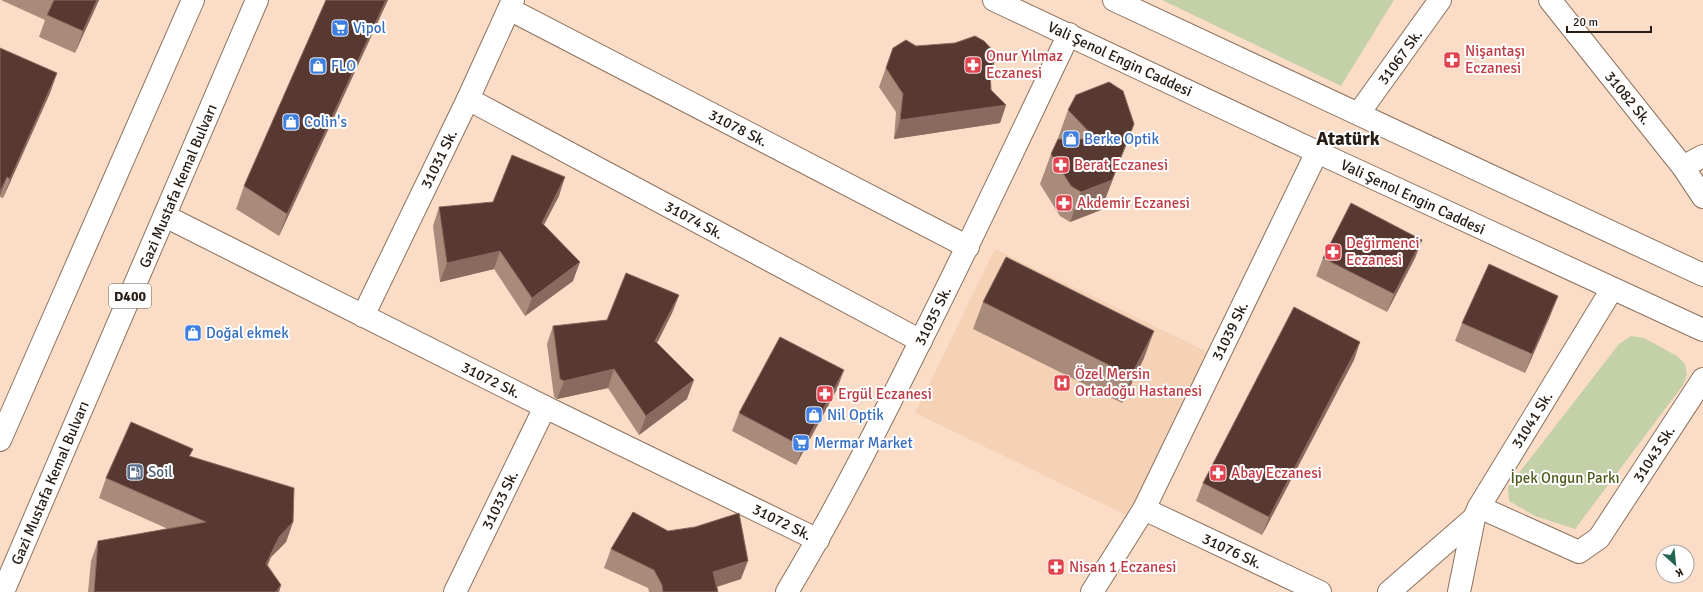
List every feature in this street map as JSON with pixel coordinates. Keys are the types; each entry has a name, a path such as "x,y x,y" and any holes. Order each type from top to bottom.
{"main road":[{"path":"0,440 6,406 193,0"},
{"name":"Gazi Mustafa Kemal Bulvarı","path":"3,592 258,0"},
{"name":"Vali Şenol Engin Caddesi","path":"994,0 1317,152 1703,330"},
{"path":"1114,0 1359,113 1703,275"},
{"name":"31067 Sk.","path":"1359,113 1440,0"},
{"name":"31082 Sk.","path":"1550,0 1683,167 1703,197"},
{"name":"31031 Sk.","path":"362,316 468,100 511,4"},
{"name":"31078 Sk.","path":"511,4 968,247"},
{"name":"31035 Sk.","path":"787,592 818,540 879,427 968,247 1069,34"},
{"name":"31074 Sk.","path":"468,100 921,341"},
{"name":"31039 Sk.","path":"1092,592 1144,509 1317,152"},
{"path":"1683,167 1703,156"},
{"name":"31072 Sk.","path":"165,216 545,407 818,540"},
{"name":"31041 Sk.","path":"1389,592 1476,512 1612,289"},
{"name":"31043 Sk.","path":"1476,512 1579,552 1599,538 1703,379"},
{"name":"31033 Sk.","path":"455,592 545,407"},
{"name":"31076 Sk.","path":"1144,509 1320,592"},
{"path":"1459,592 1476,512"}],"shaded area":[{"name":"Özel Mersin Ortadoğu Hastanesi","path":"995,249 1210,353 1130,517 915,413"}],"green space":[{"path":"1162,0 1394,0 1341,86"},
{"name":"İpek Ongun Parkı","path":"1631,336 1644,338 1677,356 1685,364 1687,375 1683,385 1575,529 1535,516 1509,501 1508,487 1619,344"}],"building":[{"path":"54,0 97,0 83,31 47,15"},
{"path":"326,0 386,0 287,214 244,186"},
{"path":"975,36 984,41 997,55 990,70 991,90 1006,105 900,120 903,94 886,68 893,48 906,40 916,46 955,43"},
{"path":"0,48 57,73 10,179 7,177 0,192"},
{"path":"1109,82 1123,91 1134,124 1112,180 1081,192 1071,186 1051,154 1058,139 1096,139 1068,110 1076,95"},
{"path":"512,155 565,177 542,223 580,262 532,298 500,251 447,263 439,207 493,202"},
{"path":"1351,203 1422,240 1394,294 1323,258"},
{"path":"1006,257 1154,331 1131,376 983,302"},
{"path":"1489,264 1558,296 1532,354 1462,323"},
{"path":"626,273 679,295 655,341 694,380 646,416 614,369 564,381 560,379 553,326 607,320"},
{"path":"1294,307 1360,342 1269,517 1203,483"},
{"path":"780,337 844,370 803,447 739,413"},
{"path":"131,422 193,449 189,456 294,488 293,522 279,537 266,564 281,585 276,592 94,592 98,541 206,522 106,478"},
{"path":"633,512 668,531 695,527 739,513 748,561 713,572 718,592 663,592 662,585 654,570 611,549"}],"place":[{"name":"Vipol","path":"340,28"},
{"name":"Nişantaşı Eczanesi","path":"1452,60"},
{"name":"Onur Yılmaz Eczanesi","path":"973,65"},
{"name":"FLO","path":"318,66"},
{"name":"Colin's","path":"291,122"},
{"name":"Berke Optik","path":"1071,139"},
{"name":"Berat Eczanesi","path":"1061,165"},
{"name":"Akdemir Eczanesi","path":"1064,203"},
{"name":"Değirmenci Eczanesi","path":"1333,252"},
{"name":"Doğal ekmek","path":"193,333"},
{"name":"Özel Mersin Ortadoğu Hastanesi","path":"1062,383"},
{"name":"Ergül Eczanesi","path":"825,394"},
{"name":"Nil Optik","path":"814,415"},
{"name":"Mermar Market","path":"801,443"},
{"name":"Soil","path":"135,472"},
{"name":"Abay Eczanesi","path":"1218,473"},
{"name":"Nisan 1 Eczanesi","path":"1056,567"}],"district":[{"name":"Atatürk","path":"1348,138"}]}
